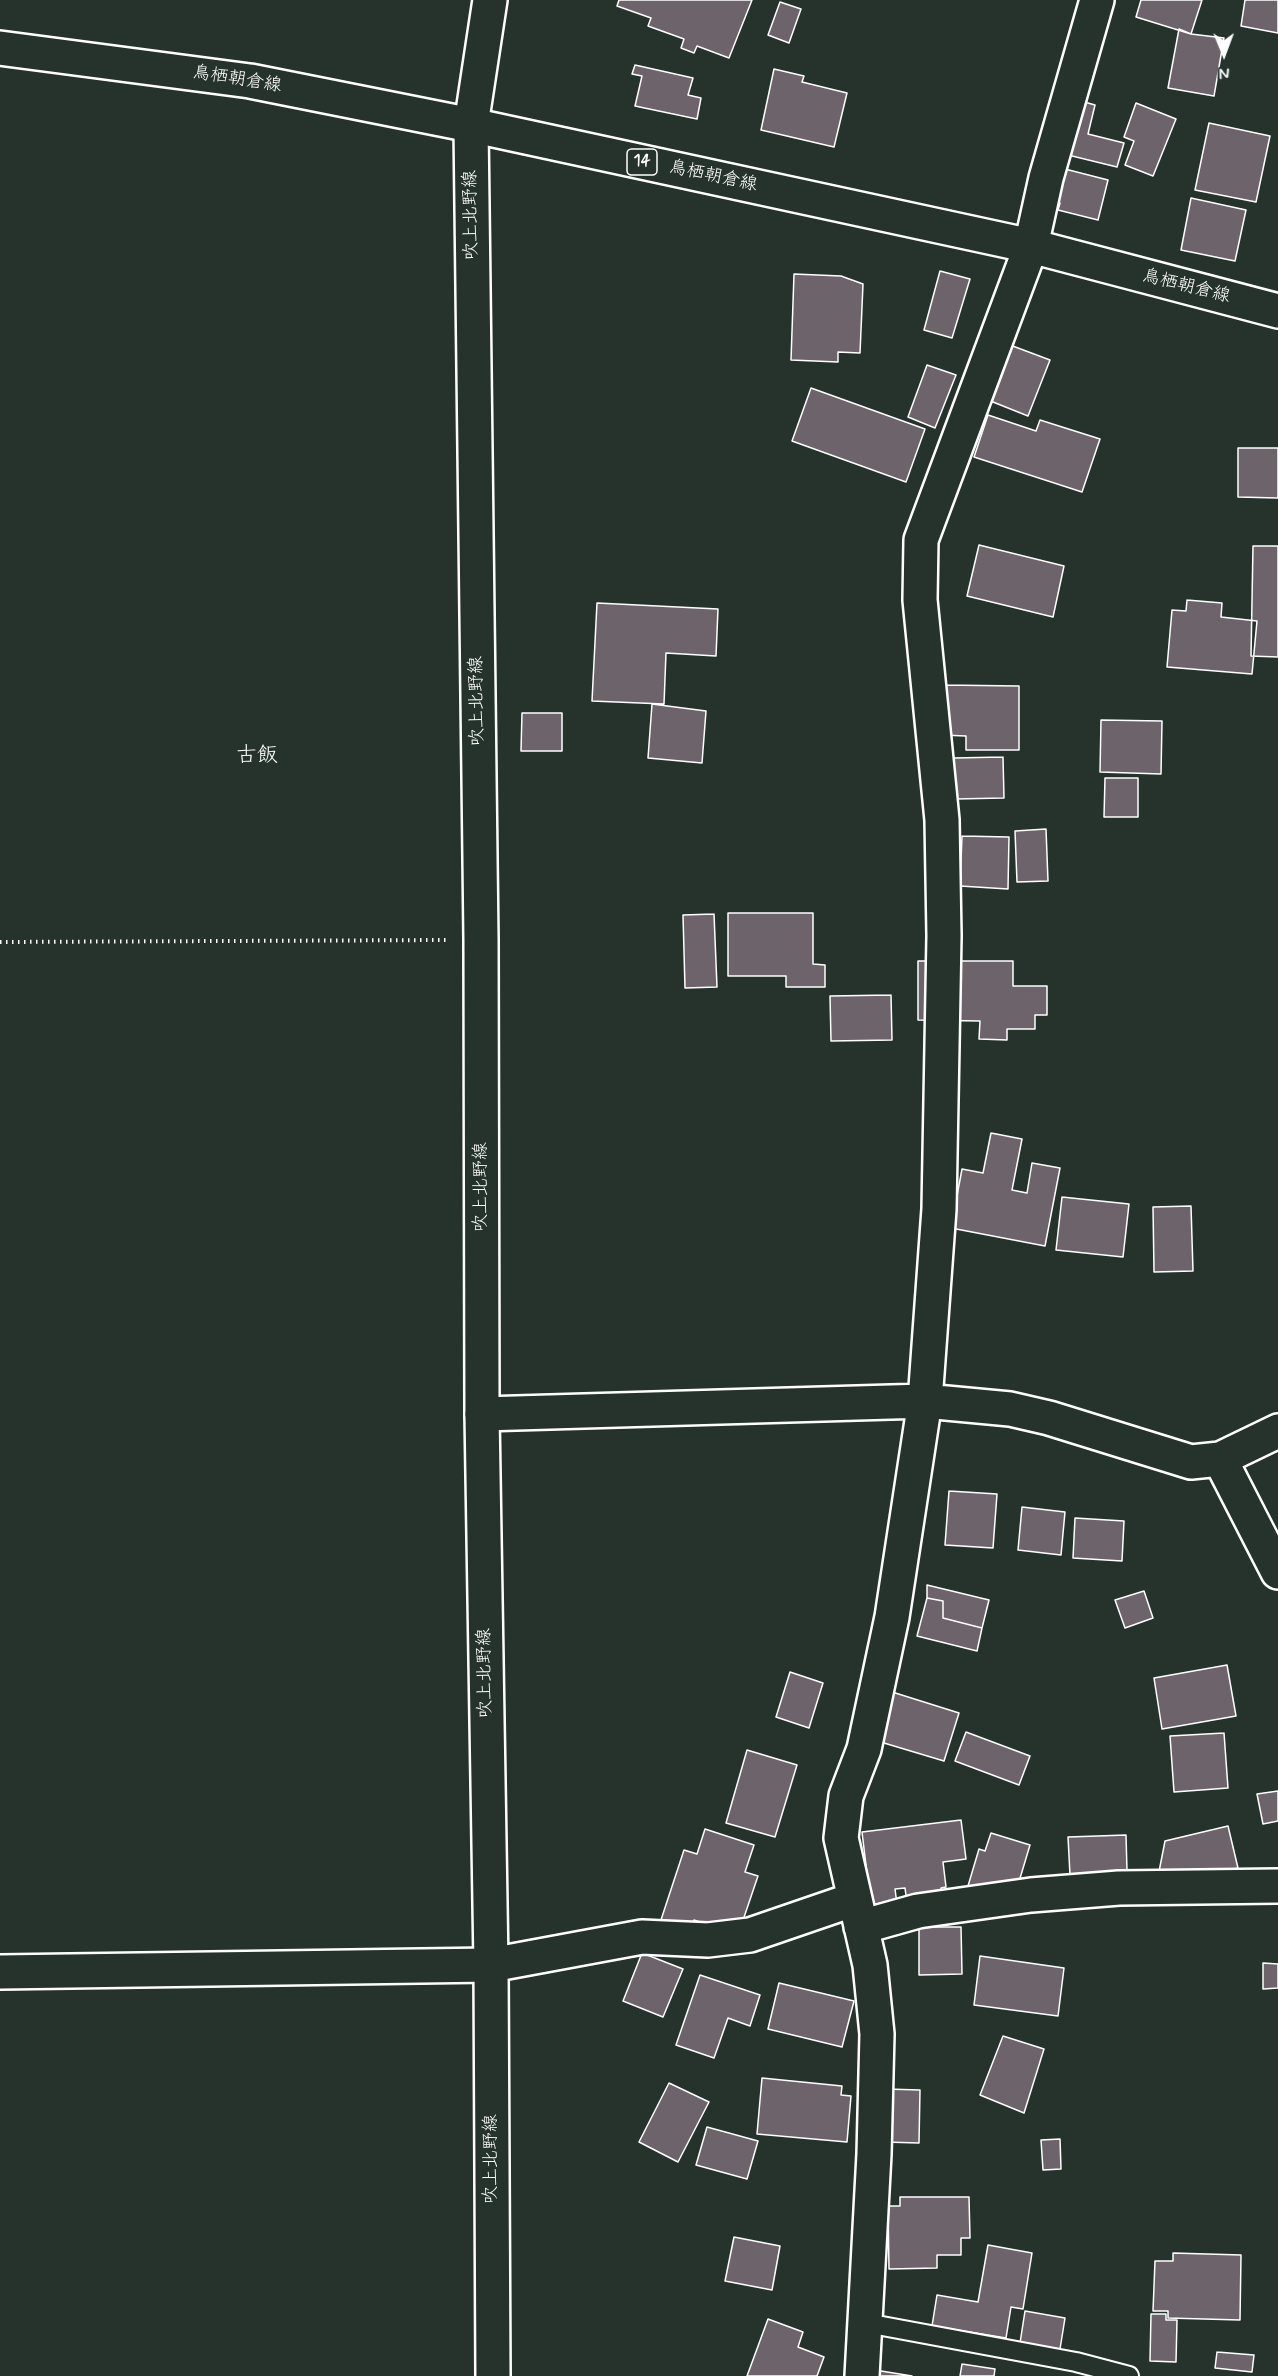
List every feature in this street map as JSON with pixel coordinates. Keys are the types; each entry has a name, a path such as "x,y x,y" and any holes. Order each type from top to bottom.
{"street":[{"name":"吹上北野線","path":"490,0 471,126 481,940 482,1414 491,1965 493,2376"},
{"path":"862,2376 877,2034 870,1965 841,1838 846,1796 864,1749 892,1617 925,1401 939,1209 944,936 942,820 920,600 921,540 1031,246 1049,166 1097,0"},
{"name":"鳥栖朝倉線","path":"0,48 250,81 471,126 1031,246 1278,311"},
{"path":"482,1414 925,1401 1010,1409 1049,1418 1191,1462 1220,1459 1278,1431"},
{"path":"1220,1459 1278,1572"},
{"path":"0,1972 491,1965 642,1937 708,1940 750,1935 858,1912 918,1911 1031,1895 1119,1888 1278,1886"}],"lane":[{"path":"866,2323 1076,2362 1130,2376"}],"path":[{"path":"0,942 481,940"}],"building":[{"path":"619,0 752,0 729,58 697,46 694,53 681,48 684,39 648,26 651,18 617,6"},
{"path":"1141,0 1202,0 1191,34 1136,17"},
{"path":"1245,0 1278,0 1278,33 1241,26"},
{"path":"780,2 801,9 789,43 768,35"},
{"path":"1179,29 1191,34 1224,38 1214,96 1168,88"},
{"path":"635,65 693,78 688,95 701,98 697,119 635,106 642,76 632,74"},
{"path":"774,69 804,76 802,82 847,93 834,147 761,130"},
{"path":"1081,101 1095,105 1088,134 1124,143 1117,167 1068,155"},
{"path":"1136,103 1176,119 1153,176 1125,165 1134,141 1124,137"},
{"path":"1209,123 1270,136 1256,202 1195,190"},
{"path":"1065,169 1108,180 1098,220 1058,210 1060,203 1056,201"},
{"path":"1191,198 1246,210 1235,261 1181,250"},
{"path":"940,271 970,279 952,338 924,330"},
{"path":"794,274 841,276 863,284 860,353 838,352 838,362 791,360"},
{"path":"1010,345 1050,360 1028,416 988,400"},
{"path":"927,365 956,375 935,428 908,417"},
{"path":"811,388 925,429 906,482 792,441"},
{"path":"988,415 1036,431 1040,420 1100,439 1082,492 974,457"},
{"path":"1238,448 1278,448 1278,498 1238,497"},
{"path":"979,545 1064,566 1053,617 967,596"},
{"path":"1253,546 1278,546 1278,657 1251,656"},
{"path":"1187,600 1222,603 1221,617 1257,621 1252,674 1167,667 1172,610 1186,611"},
{"path":"597,603 718,609 716,656 666,653 664,704 592,701"},
{"path":"943,685 1019,686 1019,750 966,750 966,736 942,735"},
{"path":"652,704 706,711 702,763 648,758"},
{"path":"522,713 562,713 562,751 521,751"},
{"path":"1101,720 1162,721 1161,774 1100,772"},
{"path":"1003,757 1004,798 955,799 954,758"},
{"path":"1105,778 1138,778 1138,817 1104,817"},
{"path":"1046,829 1048,881 1017,882 1015,831"},
{"path":"962,836 1009,837 1008,889 960,886"},
{"path":"728,913 813,913 813,964 825,965 825,987 786,987 786,976 728,976"},
{"path":"714,914 717,987 685,988 683,915"},
{"path":"918,961 1013,961 1013,986 1047,986 1047,1015 1035,1015 1035,1029 1007,1029 1007,1040 979,1039 980,1021 918,1020"},
{"path":"891,995 892,1040 831,1041 830,996"},
{"path":"991,1133 1022,1139 1012,1190 1027,1193 1032,1163 1060,1168 1045,1246 951,1228 962,1169 983,1173"},
{"path":"1062,1197 1129,1204 1123,1257 1056,1250"},
{"path":"1191,1206 1193,1271 1154,1272 1153,1207"},
{"path":"949,1491 997,1494 993,1548 945,1545"},
{"path":"1022,1507 1065,1512 1061,1555 1018,1550"},
{"path":"1075,1518 1124,1521 1122,1561 1073,1558"},
{"path":"927,1585 989,1600 982,1628 943,1618 943,1601 927,1598"},
{"path":"1144,1591 1153,1618 1125,1628 1115,1600"},
{"path":"927,1598 943,1601 943,1618 982,1628 977,1651 917,1636"},
{"path":"1227,1665 1236,1716 1162,1729 1154,1678"},
{"path":"790,1672 823,1683 809,1728 776,1717"},
{"path":"889,1691 959,1713 944,1761 874,1740"},
{"path":"966,1732 1030,1756 1019,1785 955,1761"},
{"path":"1224,1733 1228,1788 1174,1792 1170,1736"},
{"path":"747,1750 797,1765 775,1837 726,1823"},
{"path":"1278,1791 1278,1821 1263,1824 1257,1794"},
{"path":"961,1820 966,1859 943,1862 946,1887 941,1888 942,1899 907,1903 905,1888 895,1889 897,1904 871,1907 862,1832"},
{"path":"1228,1826 1238,1868 1156,1887 1165,1841"},
{"path":"705,1829 754,1845 745,1872 758,1876 738,1935 694,1920 686,1942 657,1932 684,1850 697,1854"},
{"path":"991,1833 1030,1845 1015,1895 992,1893 968,1886 979,1849 985,1851"},
{"path":"1126,1835 1127,1871 1070,1875 1068,1837"},
{"path":"919,1927 961,1927 962,1974 919,1975"},
{"path":"642,1953 683,1969 663,2017 623,2001"},
{"path":"980,1956 1064,1968 1058,2016 974,2005"},
{"path":"1263,1963 1278,1964 1278,1988 1263,1989"},
{"path":"700,1975 760,1995 750,2026 728,2018 714,2058 676,2045"},
{"path":"779,1983 854,2001 842,2047 768,2029"},
{"path":"1003,2036 1044,2049 1024,2113 980,2095"},
{"path":"762,2078 842,2086 841,2095 851,2096 847,2142 757,2134"},
{"path":"669,2083 709,2102 678,2162 639,2142"},
{"path":"886,2089 920,2090 919,2143 884,2142"},
{"path":"707,2127 758,2141 747,2179 696,2165"},
{"path":"1060,2139 1061,2169 1043,2170 1041,2140"},
{"path":"900,2197 969,2197 970,2238 961,2238 961,2255 937,2255 937,2268 889,2269 888,2206 900,2206"},
{"path":"734,2237 780,2246 772,2290 725,2281"},
{"path":"988,2245 1032,2253 1023,2309 1011,2307 1006,2338 932,2326 937,2295 978,2302"},
{"path":"1173,2253 1241,2255 1240,2320 1168,2318 1168,2311 1153,2311 1155,2261 1173,2261"},
{"path":"1025,2311 1065,2318 1060,2349 1020,2343"},
{"path":"1151,2314 1166,2314 1166,2320 1177,2320 1176,2362 1150,2361"},
{"path":"768,2319 803,2332 798,2347 824,2357 817,2376 747,2376"},
{"path":"1217,2352 1254,2355 1252,2372 1215,2368"},
{"path":"962,2364 995,2369 994,2376 960,2376"},
{"path":"875,2370 912,2376 873,2376"}],"district":[{"name":"古飯","path":"257,757"}]}
